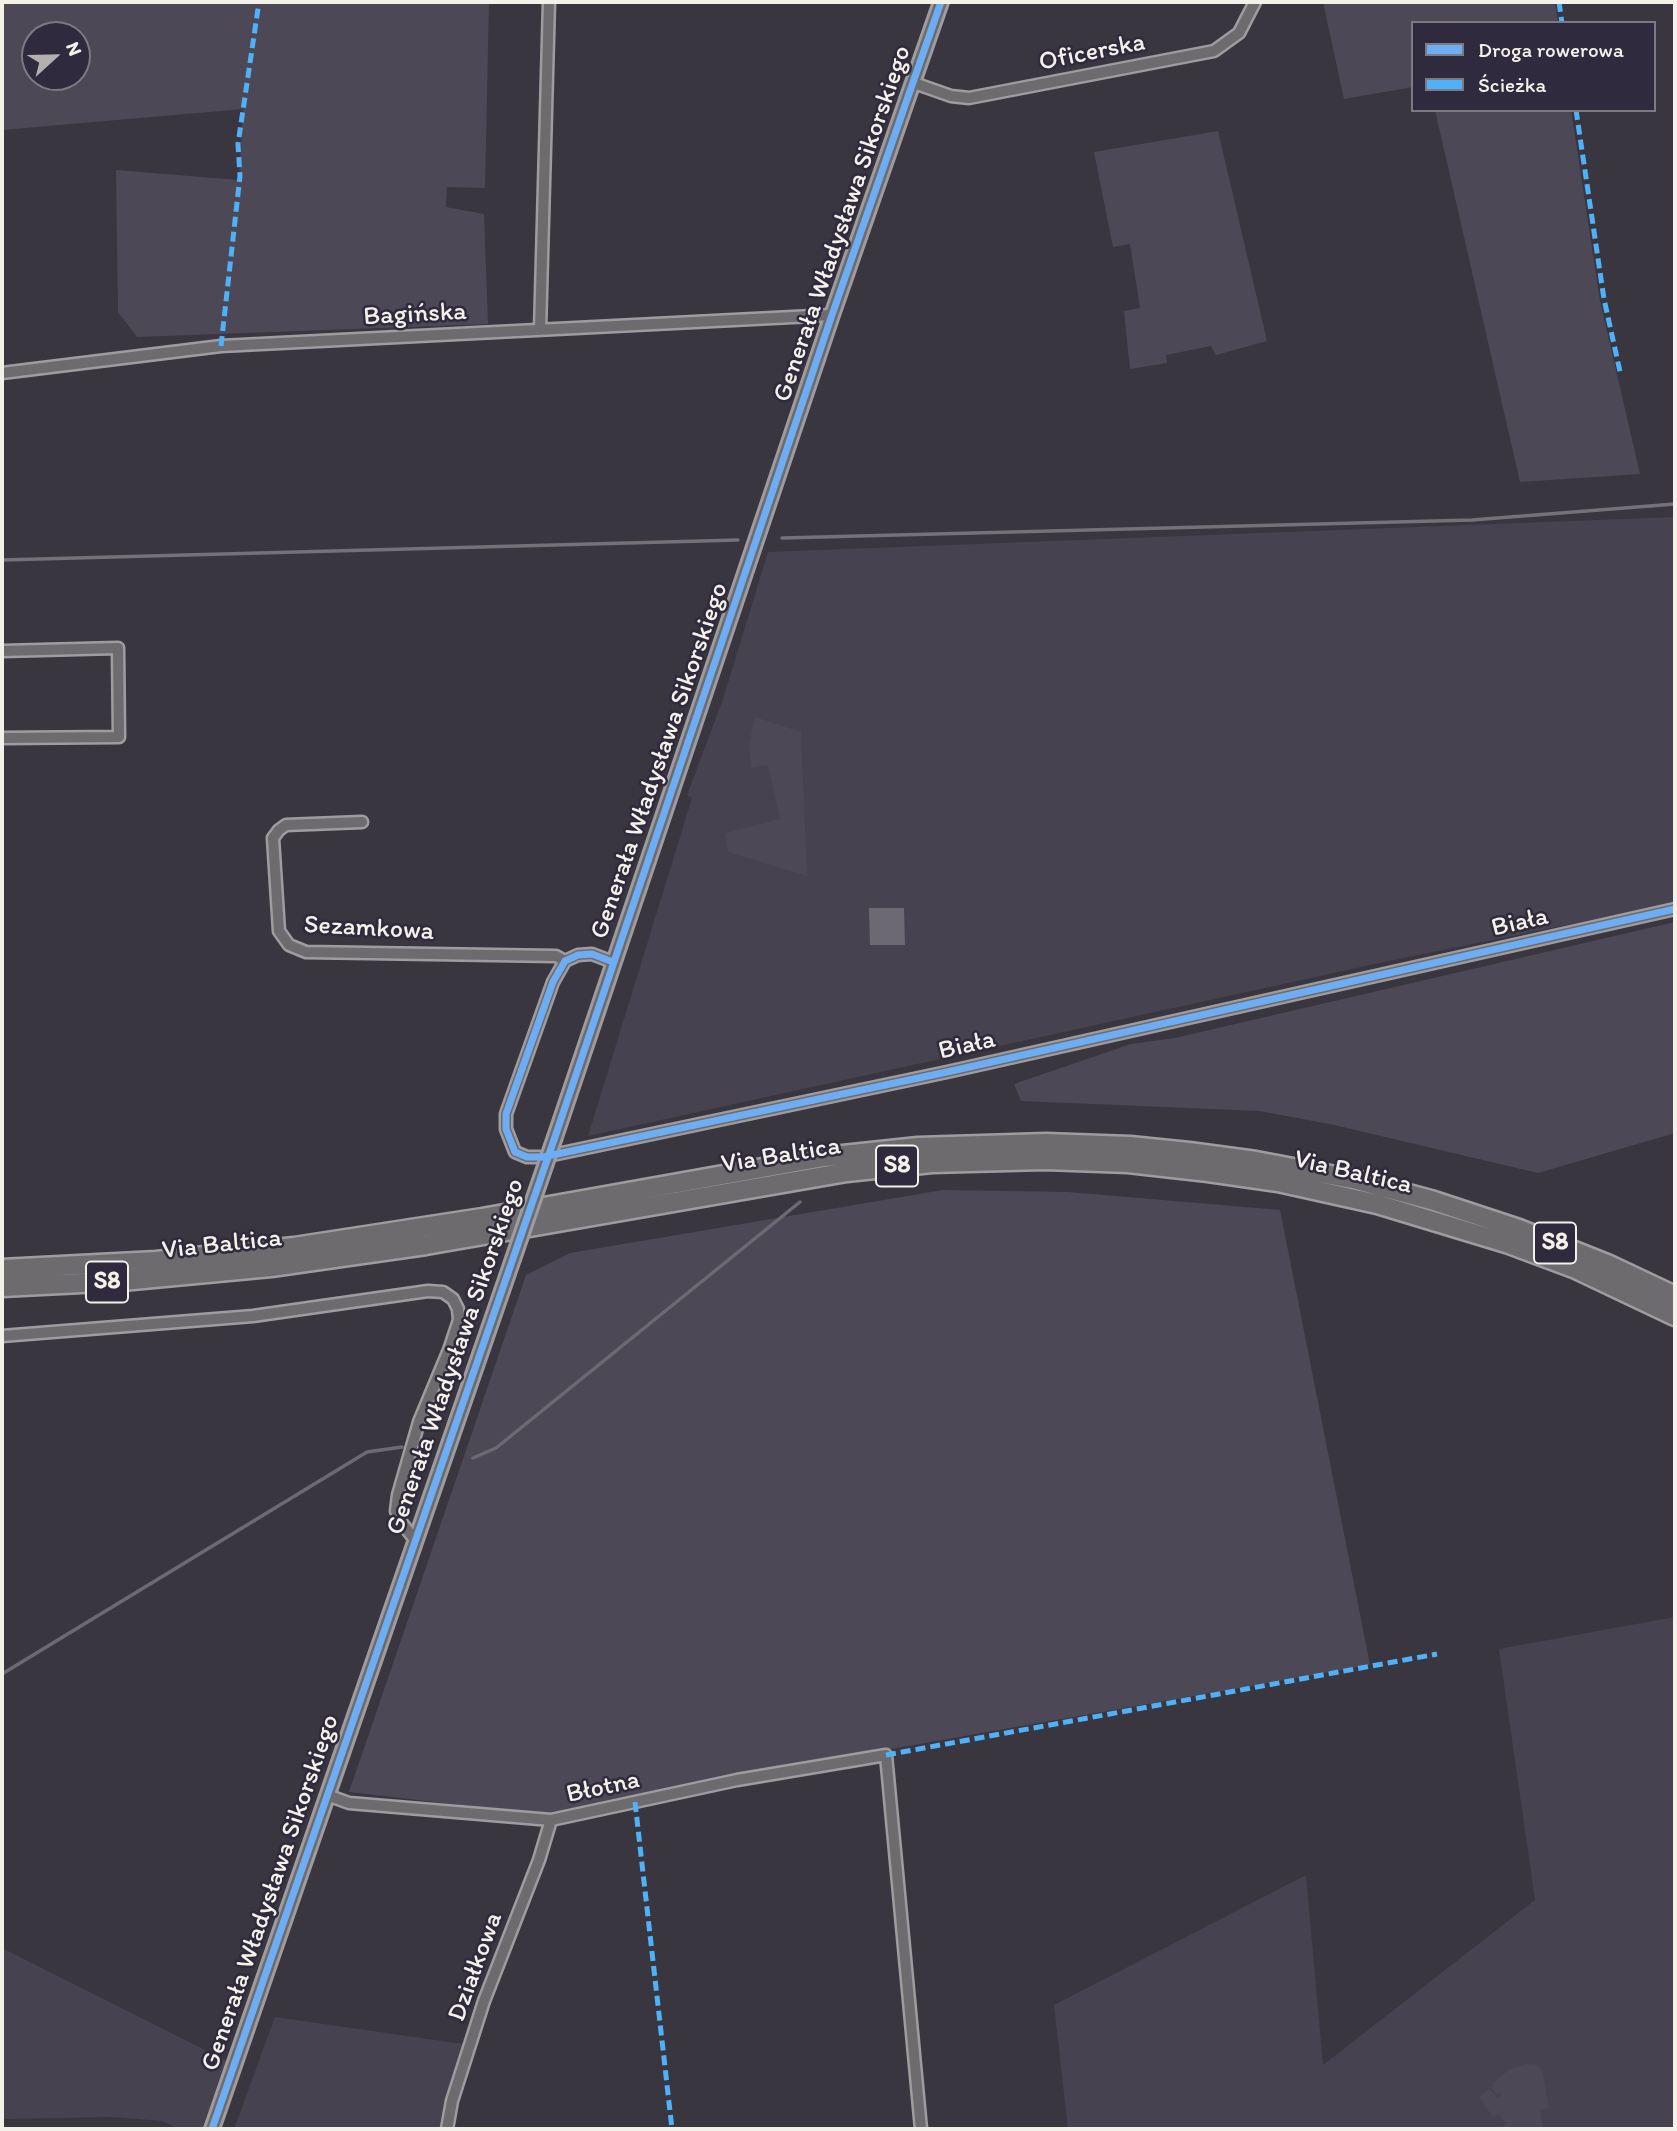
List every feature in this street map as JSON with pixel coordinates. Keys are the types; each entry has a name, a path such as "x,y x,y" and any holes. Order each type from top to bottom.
{"highway":[{"name":"Via Baltica","path":"2,1269 144,1262 282,1248 482,1218 824,1157 918,1147 1046,1143 1130,1146 1189,1152 1275,1164 1366,1183 1431,1200 1530,1233 1675,1296"},
{"name":"Via Baltica","path":"2,1287 122,1281 271,1267 426,1245 746,1188 858,1171 932,1163 1045,1160 1128,1163 1209,1172 1278,1182 1377,1204 1509,1244 1576,1269 1675,1316"}],"street":[{"path":"540,330 549,2"},
{"name":"Generała Władysława Sikorskiego","path":"212,2129 555,1137 832,315 941,2"},
{"name":"Oficerska","path":"914,83 951,96 969,98 1214,51 1239,33 1255,2"},
{"name":"Bagińska","path":"2,373 221,346 832,315"},
{"path":"2,651 118,648 119,737 2,738"},
{"name":"Sezamkowa","path":"362,822 286,825 273,838 279,931 289,945 306,952 556,956 565,961"},
{"name":"Biała","path":"565,961 542,1008 506,1114 506,1129 510,1142 516,1152 527,1157 543,1157 934,1075 1675,909"},
{"path":"565,961 578,955 592,954 614,962"},
{"path":"2,1336 253,1316 428,1291 443,1292 453,1299 458,1309 458,1320 449,1350 419,1422 396,1511 415,1540"},
{"name":"Błotna","path":"327,1795 349,1803 551,1820 737,1780 886,1755 921,2129"},
{"name":"Działkowa","path":"447,2129 452,2101 484,2001 539,1860 551,1820"}],"shaded area":[{"path":"2,2 489,2 485,188 447,187 446,207 484,214 488,324 137,337 118,312 116,170 239,180 243,109 2,130"},
{"path":"1323,2 1555,2 1558,21 1411,21 1411,87 1344,99"},
{"path":"1435,112 1571,112 1600,301 1640,474 1520,482"},
{"path":"1218,131 1267,341 1216,355 1211,346 1166,355 1167,363 1130,369 1124,311 1140,308 1130,244 1113,247 1094,152"},
{"path":"1675,517 1675,903 1384,962 588,1136 692,798 687,795 723,699 768,552"},
{"path":"755,717 801,732 807,876 728,852 725,833 780,819 768,765 751,768 749,744"},
{"path":"869,908 904,908 905,945 870,945"},
{"path":"1675,922 1675,1133 1538,1173 1330,1124 1259,1111 1021,1101 1014,1084 1131,1044 1175,1038"},
{"path":"943,1190 1068,1192 1280,1210 1370,1665 708,1781 548,1815 349,1792 526,1275 570,1253"},
{"path":"1675,1617 1675,2129 1068,2129 1054,2005 1306,1875 1323,2065 1535,1900 1499,1649"},
{"path":"2,1948 227,2061 202,2129 179,2129 162,2121 113,2117 2,2119"},
{"path":"275,2017 463,2044 443,2117 443,2129 234,2129"},
{"path":"1530,2063 1531,2066 1539,2066 1543,2073 1549,2108 1540,2110 1543,2129 1504,2129 1502,2127 1506,2123 1498,2114 1493,2117 1479,2097 1489,2089 1498,2098 1502,2095 1500,2092 1497,2094 1490,2086 1494,2087 1492,2083 1510,2069"}],"waterway":[{"path":"473,1458 496,1448 800,1202"},
{"path":"2,1674 367,1452 402,1447"}],"railway":[{"path":"782,538 1472,520 1675,504"},
{"path":"2,560 738,540"}],"marked path":[{"path":"221,346 240,176 238,144 259,2"},
{"path":"1559,2 1562,21"},
{"path":"1576,112 1604,299 1621,376"},
{"path":"886,1755 1437,1654"},
{"path":"635,1802 672,2129"}],"cycle path":[{"path":"212,2129 555,1137 832,315 941,2"},
{"path":"613,962 592,954 578,955 565,961 553,982 506,1114 506,1129 515,1152 527,1157 543,1157 947,1072 1675,909"}]}
